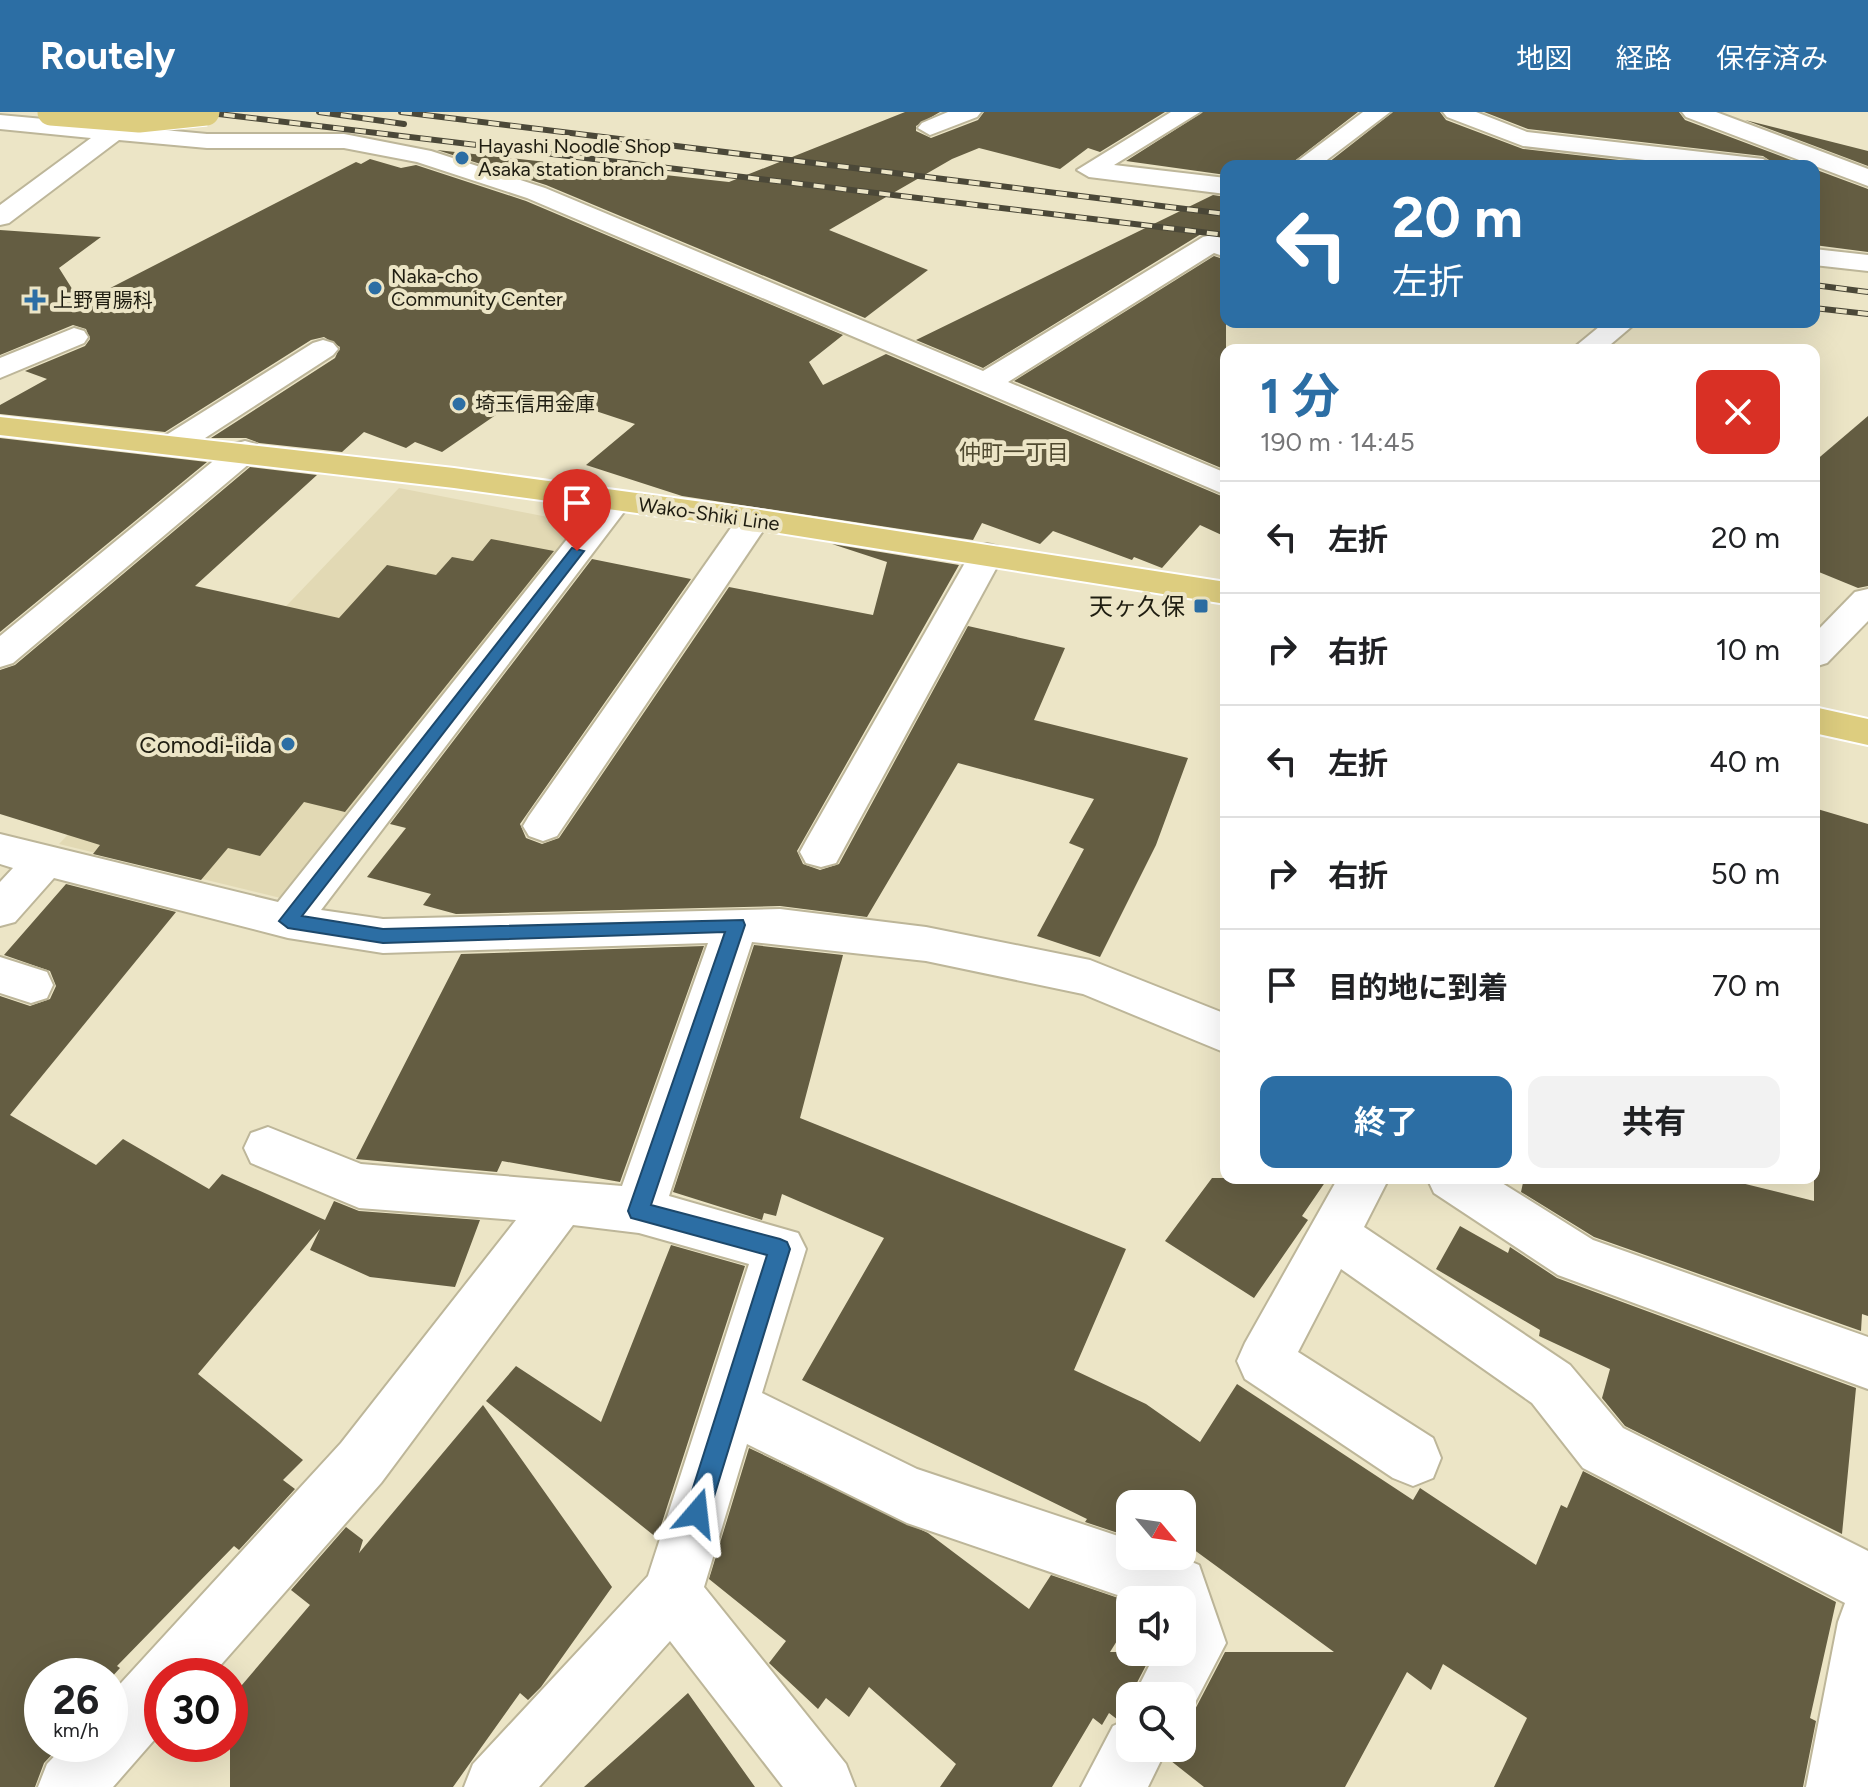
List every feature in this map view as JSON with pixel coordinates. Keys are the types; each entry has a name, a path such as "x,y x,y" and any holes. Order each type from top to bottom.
{"main road":[{"path":"51,112 139,119 206,112"},
{"name":"Wako-Shiki Line","path":"0,426 245,451 754,519 1220,592"},
{"path":"1820,721 1868,732"}],"street":[{"path":"930,128 969,112"},
{"path":"1188,112 1089,170 1220,185"},
{"path":"1311,160 1378,112"},
{"path":"1455,112 1523,139 1710,160"},
{"path":"1694,112 1868,178"},
{"path":"0,122 207,141 344,141 422,156 536,193 1220,482"},
{"path":"0,217 114,132"},
{"path":"1820,173 1868,178"},
{"path":"986,382 1212,243 1220,246"},
{"path":"1820,258 1868,263"},
{"path":"1594,344 1615,328"},
{"path":"0,369 74,337"},
{"path":"174,444 323,349"},
{"path":"0,655 245,451"},
{"path":"288,921 615,501"},
{"path":"543,826 754,519"},
{"path":"821,852 987,554"},
{"path":"1820,649 1868,600"},
{"path":"0,849 288,921 383,936 736,925 780,926 926,944 1090,978 1220,1032"},
{"path":"0,910 45,860"},
{"path":"639,1211 736,925"},
{"path":"268,1148 359,1186 561,1201 639,1211 780,1249 672,1594 496,1787"},
{"path":"1361,1184 1264,1361 1413,1458"},
{"path":"1461,1184 1576,1258 1868,1363"},
{"path":"186,1658 361,1463 561,1201"},
{"path":"1335,1236 1551,1384 1603,1448 1868,1583"},
{"path":"730,1406 907,1494 1178,1586 1195,1643 1173,1682"},
{"path":"672,1594 823,1787"},
{"path":"1838,1787 1868,1622"},
{"path":"128,1722 144,1704"},
{"path":"70,1787 92,1762"},
{"path":"1113,1787 1127,1762"}],"shaded area":[{"name":"Comodi-iida","path":"399,488 589,525 293,901 59,844"}],"building":[{"path":"905,112 940,112 916,126 916,131 931,138 978,120 984,112 1165,112 1100,152 1088,148 1060,169 979,148 952,159 829,230 928,270 865,318 546,185 437,150 729,182"},
{"path":"1203,112 1358,112 1296,160 1220,160 1220,174 1126,161"},
{"path":"1393,112 1440,112 1446,120 1523,149 1619,160 1332,160"},
{"path":"1484,112 1679,112 1685,120 1791,160 1769,160 1763,156 1528,129"},
{"path":"1745,120 1868,151 1868,166"},
{"path":"370,159 401,168 416,165 526,201 843,335 809,362 823,385 886,354 1220,495 1220,534 1200,525 1162,568 1053,531 1040,544 982,523 973,540 682,496 586,465 635,424 532,390 442,452 415,442 406,448 364,432 342,452 259,443 246,438 211,438 335,358 340,347 324,337 311,340 165,432 0,414 0,405 47,379 25,371 85,346 90,339 86,329 73,325 0,355 0,230 101,237 59,268 81,303 356,162 361,164"},
{"path":"1820,171 1868,189 1868,252 1820,246"},
{"path":"1213,195 1220,196 1220,234 1201,234 983,368 916,340"},
{"path":"1214,256 1220,258 1220,328 1226,328 1226,344 1220,344 1220,467 1014,381"},
{"path":"1868,416 1868,586 1858,588 1820,572 1820,457"},
{"path":"0,438 207,462 0,632"},
{"path":"250,467 317,475 195,586 339,618 387,565 436,575 452,557 473,561 491,539 554,551 345,812 304,802 260,856 228,848 201,880 93,854 100,845 0,814 0,670 15,665"},
{"path":"832,544 959,565 797,851 803,864 820,870 839,864 968,626 1065,648 1034,720 1188,758 1156,845 1100,957 1037,936 1084,849 1069,843 1094,799 958,763 867,917 780,906 456,914 423,905 431,894 367,877 406,828 390,824 592,559 691,579 520,824 526,838 542,844 559,838 729,587 873,615 887,562"},
{"path":"1820,810 1868,824 1868,1316 1862,1314 1861,1331 1594,1237 1521,1192 1523,1184 1745,1184 1814,1201 1814,1184 1820,1184"},
{"path":"66,884 176,912 10,1115 96,1165 123,1139 209,1189 222,1174 325,1220 334,1201 359,1211 480,1220 455,1287 370,1277 310,1250 320,1229 198,1374 303,1460 283,1480 295,1489 239,1550 234,1546 125,1658 24,1658 24,1762 45,1762 35,1787 0,1787 0,996 30,1006 50,999 56,986 50,971 4,955"},
{"path":"754,945 843,955 800,1118 1126,1249 1074,1370 1146,1404 1200,1442 1237,1384 1413,1500 1420,1488 1536,1565 1561,1505 1567,1508 1583,1471 1836,1602 1810,1718 1816,1721 1803,1787 1494,1787 1527,1718 1443,1664 1431,1690 1407,1672 1345,1787 1204,1787 1172,1762 1196,1762 1196,1708 1225,1652 1334,1652 1196,1551 1196,1490 1116,1490 1116,1532 1085,1522 1087,1519 802,1380 884,1238 782,1194 776,1216 764,1213 762,1220 673,1192"},
{"path":"704,946 620,1182 502,1161 497,1172 356,1159 461,954"},
{"path":"1212,1178 1220,1178 1220,1184 1324,1184 1302,1216 1308,1220 1254,1298 1165,1241"},
{"path":"1460,1226 1508,1253 1510,1247 1557,1278 1856,1388 1842,1534 1625,1426 1602,1398 1610,1369 1539,1336 1540,1330 1436,1269"},
{"path":"671,1245 745,1266 657,1538 486,1401 516,1366 601,1422"},
{"path":"483,1405 612,1587 541,1687 528,1700 520,1693 453,1787 230,1787 230,1762 248,1762 248,1678 310,1605 291,1590 346,1527 363,1540 359,1553"},
{"path":"749,1448 928,1533 1029,1609 1051,1575 1116,1597 1116,1642 1110,1652 1116,1652 1116,1666 1146,1666 1137,1682 1116,1682 1116,1718 1109,1713 1102,1725 1093,1718 1052,1787 940,1787 956,1764 869,1687 849,1717 826,1698 818,1709 769,1663 786,1641 709,1579"},
{"path":"688,1693 755,1787 584,1787 631,1745"}],"railway":[{"path":"202,112 1220,234"},
{"path":"319,112 404,124"},
{"path":"401,112 1220,213"},
{"path":"1820,286 1868,292"},
{"path":"1820,309 1868,314"}],"place":[{"name":"Hayashi Noodle Shop Asaka station branch","path":"462,158"},
{"name":"Naka-cho Community Center","path":"375,288"},
{"name":"上野胃腸科","path":"35,300"},
{"name":"埼玉信用金庫","path":"459,404"},
{"name":"天ヶ久保","path":"1201,606"},
{"name":"Comodi-iida","path":"288,744"}],"district":[{"name":"仲町一丁目","path":"1014,452"}],"route":[{"path":"577,551 288,921 383,936 736,925 639,1211 780,1249 697,1513"}]}
